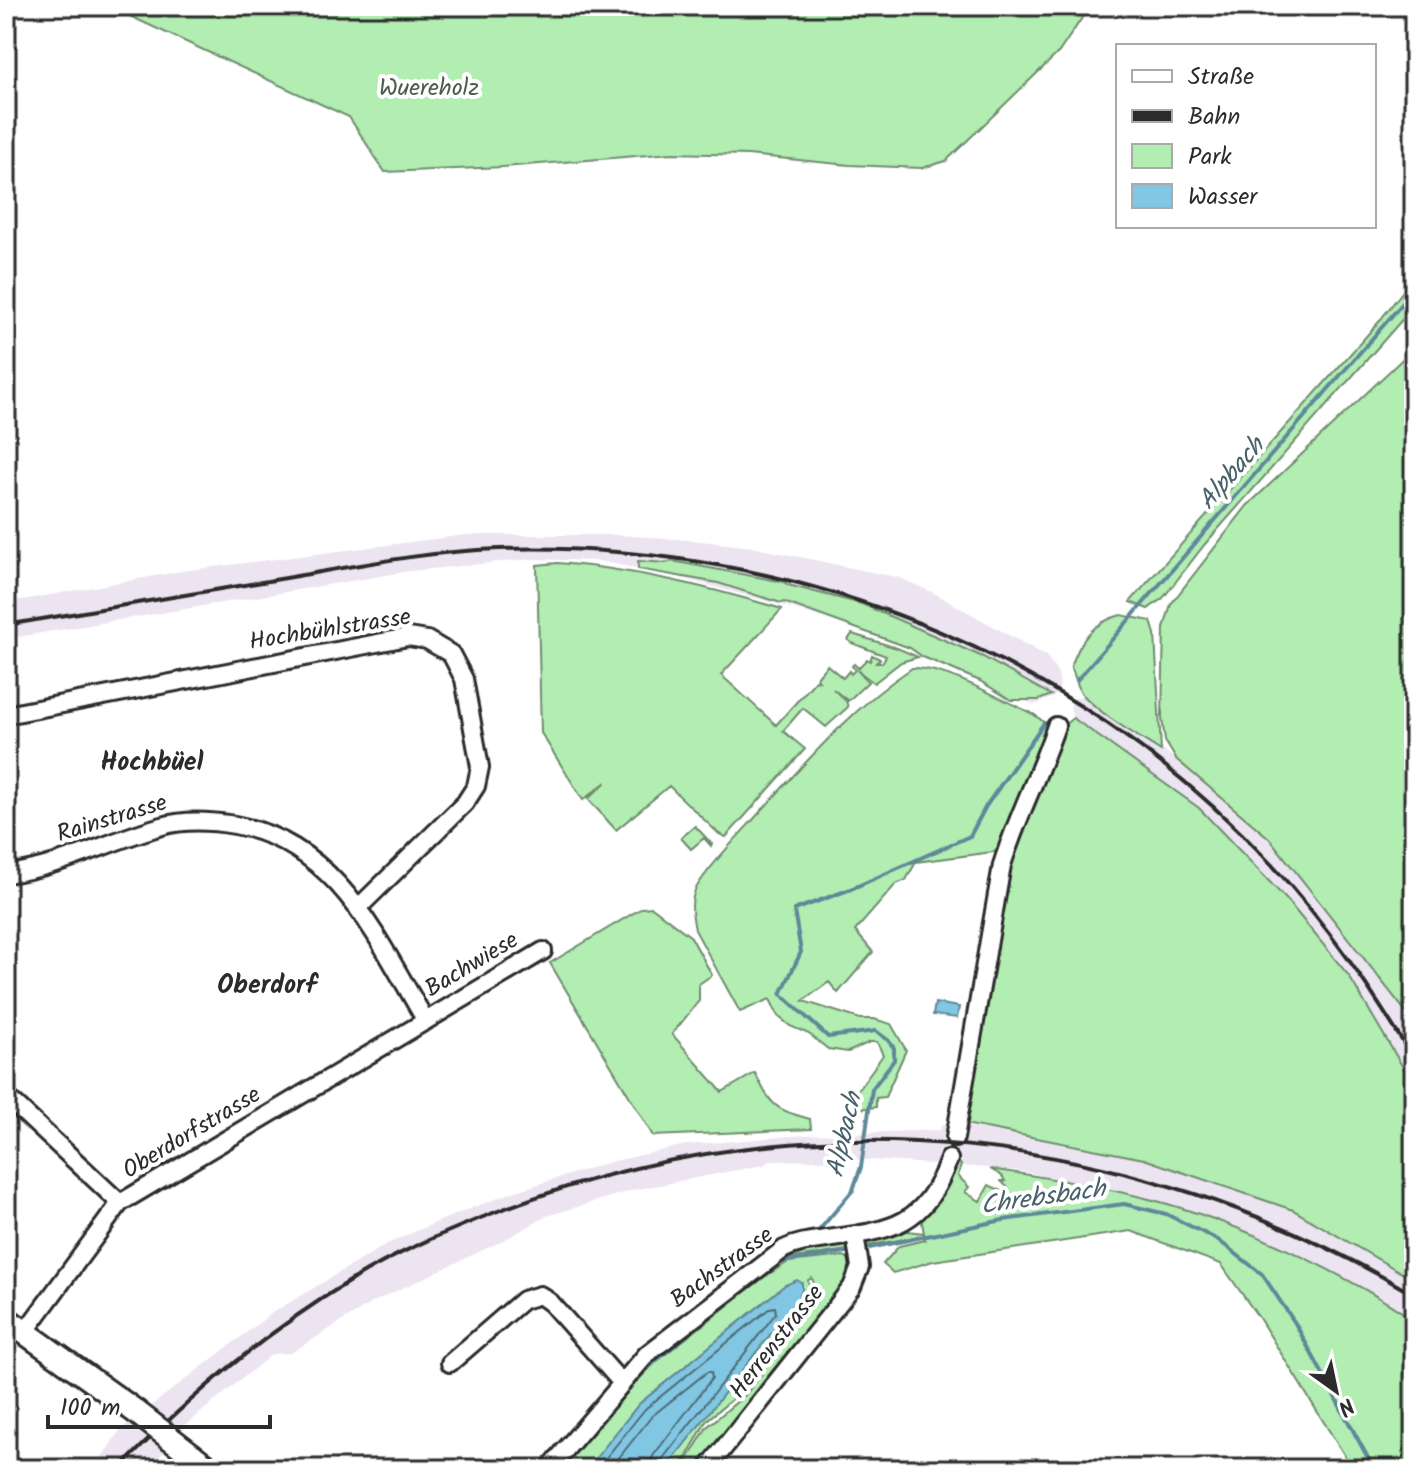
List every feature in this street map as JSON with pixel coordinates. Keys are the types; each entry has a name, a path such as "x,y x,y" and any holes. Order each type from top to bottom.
{"street":[{"name":"Hochbühlstrasse","path":"6,715 408,637 427,640 451,654 464,679 480,767 476,786 465,803 358,908"},
{"path":"955,1138 1002,865 1056,726"},
{"name":"Rainstrasse","path":"6,874 56,861 166,824 210,821 258,829 298,847 330,875 358,908 426,1021"},
{"name":"Bachwiese","path":"426,1021 543,951"},
{"name":"Oberdorfstrasse","path":"15,1326 120,1203 426,1021"},
{"path":"6,1096 120,1203"},
{"name":"Bachstrasse","path":"549,1469 636,1364 669,1336 784,1249 808,1242 857,1246 918,1212 935,1189 949,1159"},
{"name":"Herrenstrasse","path":"707,1469 852,1287 858,1275 857,1246"},
{"path":"450,1363 523,1300 540,1295 551,1303 621,1382"},
{"path":"15,1326 201,1462"}],"shaded area":[{"path":"466,535 620,535 701,541 752,547 900,578 934,593 1046,656 1058,673 1060,686 1054,697 1034,705 921,650 789,607 663,573 598,561 533,559 410,571 6,639 6,603 182,571"},
{"path":"1084,695 1176,759 1269,838 1414,1022 1414,1086 1349,976 1199,808 1073,718 1070,707 1075,698"},
{"path":"942,1124 1144,1159 1293,1210 1414,1280 1414,1320 1302,1257 1199,1215 1116,1192 1021,1171 853,1159 770,1161 763,1165 633,1190 547,1216 502,1241 373,1302 291,1353 272,1354 182,1428 150,1469 94,1469 121,1429 272,1313 387,1244 442,1220 510,1193 610,1162 686,1145 805,1135 940,1130"}],"green space":[{"name":"Wuereholz","path":"108,6 1090,6 1059,52 946,161 922,168 849,165 748,155 672,153 503,167 385,172 349,117"},
{"path":"1414,277 1414,306 1205,544 1163,598 1148,609 1130,602 1377,324"},
{"path":"1414,348 1414,1022 1269,838 1176,759 1165,741 1162,718 1164,628 1171,604 1247,506"},
{"path":"638,561 672,561 784,582 862,604 983,657 1051,695 1039,700 1011,700 980,681 923,657 910,648 784,602 718,583 638,569"},
{"path":"558,563 671,580 782,609 721,675 776,725 816,680 819,681 817,677 827,665 843,678 849,671 851,674 855,670 854,664 858,668 867,659 870,661 872,655 880,659 876,663 882,663 886,656 852,643 848,640 852,634 918,657 901,662 874,683 857,670 868,682 848,701 833,689 848,707 826,727 803,708 783,731 805,749 726,837 719,834 669,786 616,830 588,799 606,782 583,800 541,733 537,565"},
{"path":"1121,615 1151,621 1155,634 1161,751 1120,725 1081,693 1071,667 1079,648 1095,627"},
{"path":"912,668 941,673 973,685 1034,714 1051,729 1001,851 916,862 906,880 896,884 855,931 873,952 838,993 829,982 803,1001 860,1019 891,1024 906,1050 885,1097 876,1098 876,1107 856,1109 855,1094 883,1055 877,1042 848,1052 828,1049 778,1016 770,999 740,1012 695,930 692,902 697,886 711,867 808,759 847,720"},
{"path":"1073,718 1199,808 1286,899 1349,976 1414,1086 1414,1280 1293,1210 1144,1159 965,1124 1005,877 1060,728"},
{"path":"695,826 711,846 704,838 691,849 681,838"},
{"path":"652,907 691,937 712,975 699,984 699,1001 672,1034 722,1092 755,1073 775,1105 810,1119 811,1129 653,1136 550,963 642,908"},
{"path":"956,1159 961,1165 958,1176 969,1187 965,1192 980,1201 989,1185 1005,1193 1009,1189 1001,1181 1005,1181 1002,1176 990,1169 1072,1182 1153,1200 1218,1221 1288,1250 1355,1284 1414,1320 1414,1469 1353,1469 1259,1318 1221,1264 1131,1231 933,1261 893,1273 883,1264 899,1246 925,1240 925,1235 862,1247 864,1241 899,1230 924,1233 921,1217"},
{"path":"849,1241 854,1249 789,1259 814,1248"},
{"path":"844,1256 854,1262 853,1273 699,1469 682,1469 707,1427 745,1395 762,1374 790,1318 793,1319 813,1296 812,1278 808,1280 810,1295 794,1311 791,1307 798,1299 785,1285 639,1404 588,1469 562,1469 631,1387 658,1360 763,1278 788,1262"},
{"path":"785,1314 752,1383 707,1420 680,1469 665,1469"}],"water":[{"path":"935,1003 959,1007 957,1018 933,1015"},
{"path":"797,1280 802,1283 798,1299 665,1469 587,1469 639,1404 785,1285"}],"waterway":[{"name":"Alpbach","path":"1077,680 1414,290"},
{"name":"Alpbach","path":"816,1234 853,1190 861,1167 872,1089 894,1060 894,1048 876,1031 828,1037 781,994 801,952 794,910 851,889 970,836 986,806 1044,723"},
{"name":"Chrebsbach","path":"860,1250 1003,1220 1124,1204 1166,1214 1218,1240 1262,1274 1295,1323 1374,1469"},
{"name":"Chrebsbach","path":"781,1262 852,1251"},
{"name":"Alpbach","path":"744,1290 791,1254"},
{"name":"Alpbach","path":"641,1373 730,1300"}],"railway":[{"path":"6,625 395,559 499,549 607,551 714,564 819,589 920,623 1017,669 1108,724 1194,790 1272,865 1312,911 1365,984 1414,1060"},
{"path":"119,1469 172,1417 258,1344 319,1301 386,1261 498,1211 614,1174 731,1150 849,1141 966,1145 1082,1163 1196,1194 1307,1238 1414,1295"}],"district":[{"name":"Hochbüel","path":"152,763"},
{"name":"Oberdorf","path":"267,986"}]}
